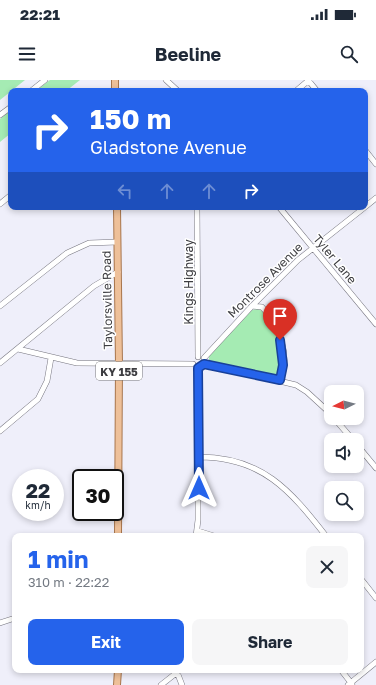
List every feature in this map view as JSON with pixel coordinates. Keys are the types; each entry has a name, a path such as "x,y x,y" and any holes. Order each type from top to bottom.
{"main road":[{"name":"Taylorsville Road","path":"117,210 119,364 118,533"},
{"path":"117,685 118,673"}],"street":[{"path":"35,88 45,80"},
{"path":"166,80 175,88"},
{"path":"299,88 308,80 315,88"},
{"path":"368,154 376,164"},
{"path":"0,204 8,197"},
{"name":"Montrose Avenue","path":"368,205 376,198"},
{"name":"Kings Highway","path":"197,210 198,357"},
{"name":"Tyler Lane","path":"281,210 376,324"},
{"name":"Montrose Avenue","path":"198,368 262,296 312,248 361,210"},
{"path":"0,306 67,253 89,243 117,242"},
{"path":"0,363 94,286 118,272"},
{"path":"262,296 262,307 274,323 280,340 283,365 280,380"},
{"path":"252,306 262,307"},
{"path":"18,349 77,363 193,364 195,368 198,368 199,457 197,533"},
{"path":"193,364 198,357 204,361 296,385 307,392 324,408"},
{"path":"0,431 38,399 47,381 51,358"},
{"path":"340,425 347,433"},
{"path":"364,453 376,468"},
{"path":"199,457 231,460 264,473 289,493 323,533"},
{"path":"364,583 376,598"},
{"path":"0,623 12,619"},
{"path":"364,673 376,662"},
{"path":"161,685 176,673"},
{"path":"179,673 182,685"},
{"path":"343,673 351,684 364,673"}],"green space":[{"path":"0,80 25,80 15,88 8,88 8,94 0,100"},
{"path":"50,80 80,80 70,88 39,88"},
{"path":"8,112 8,135 0,142 0,119"},
{"path":"258,309 265,313 275,328 281,358 279,375 274,377 209,361 209,356 252,310"}],"route":[{"path":"199,488 198,368 204,364 280,380 283,373 283,356 280,340"}]}
